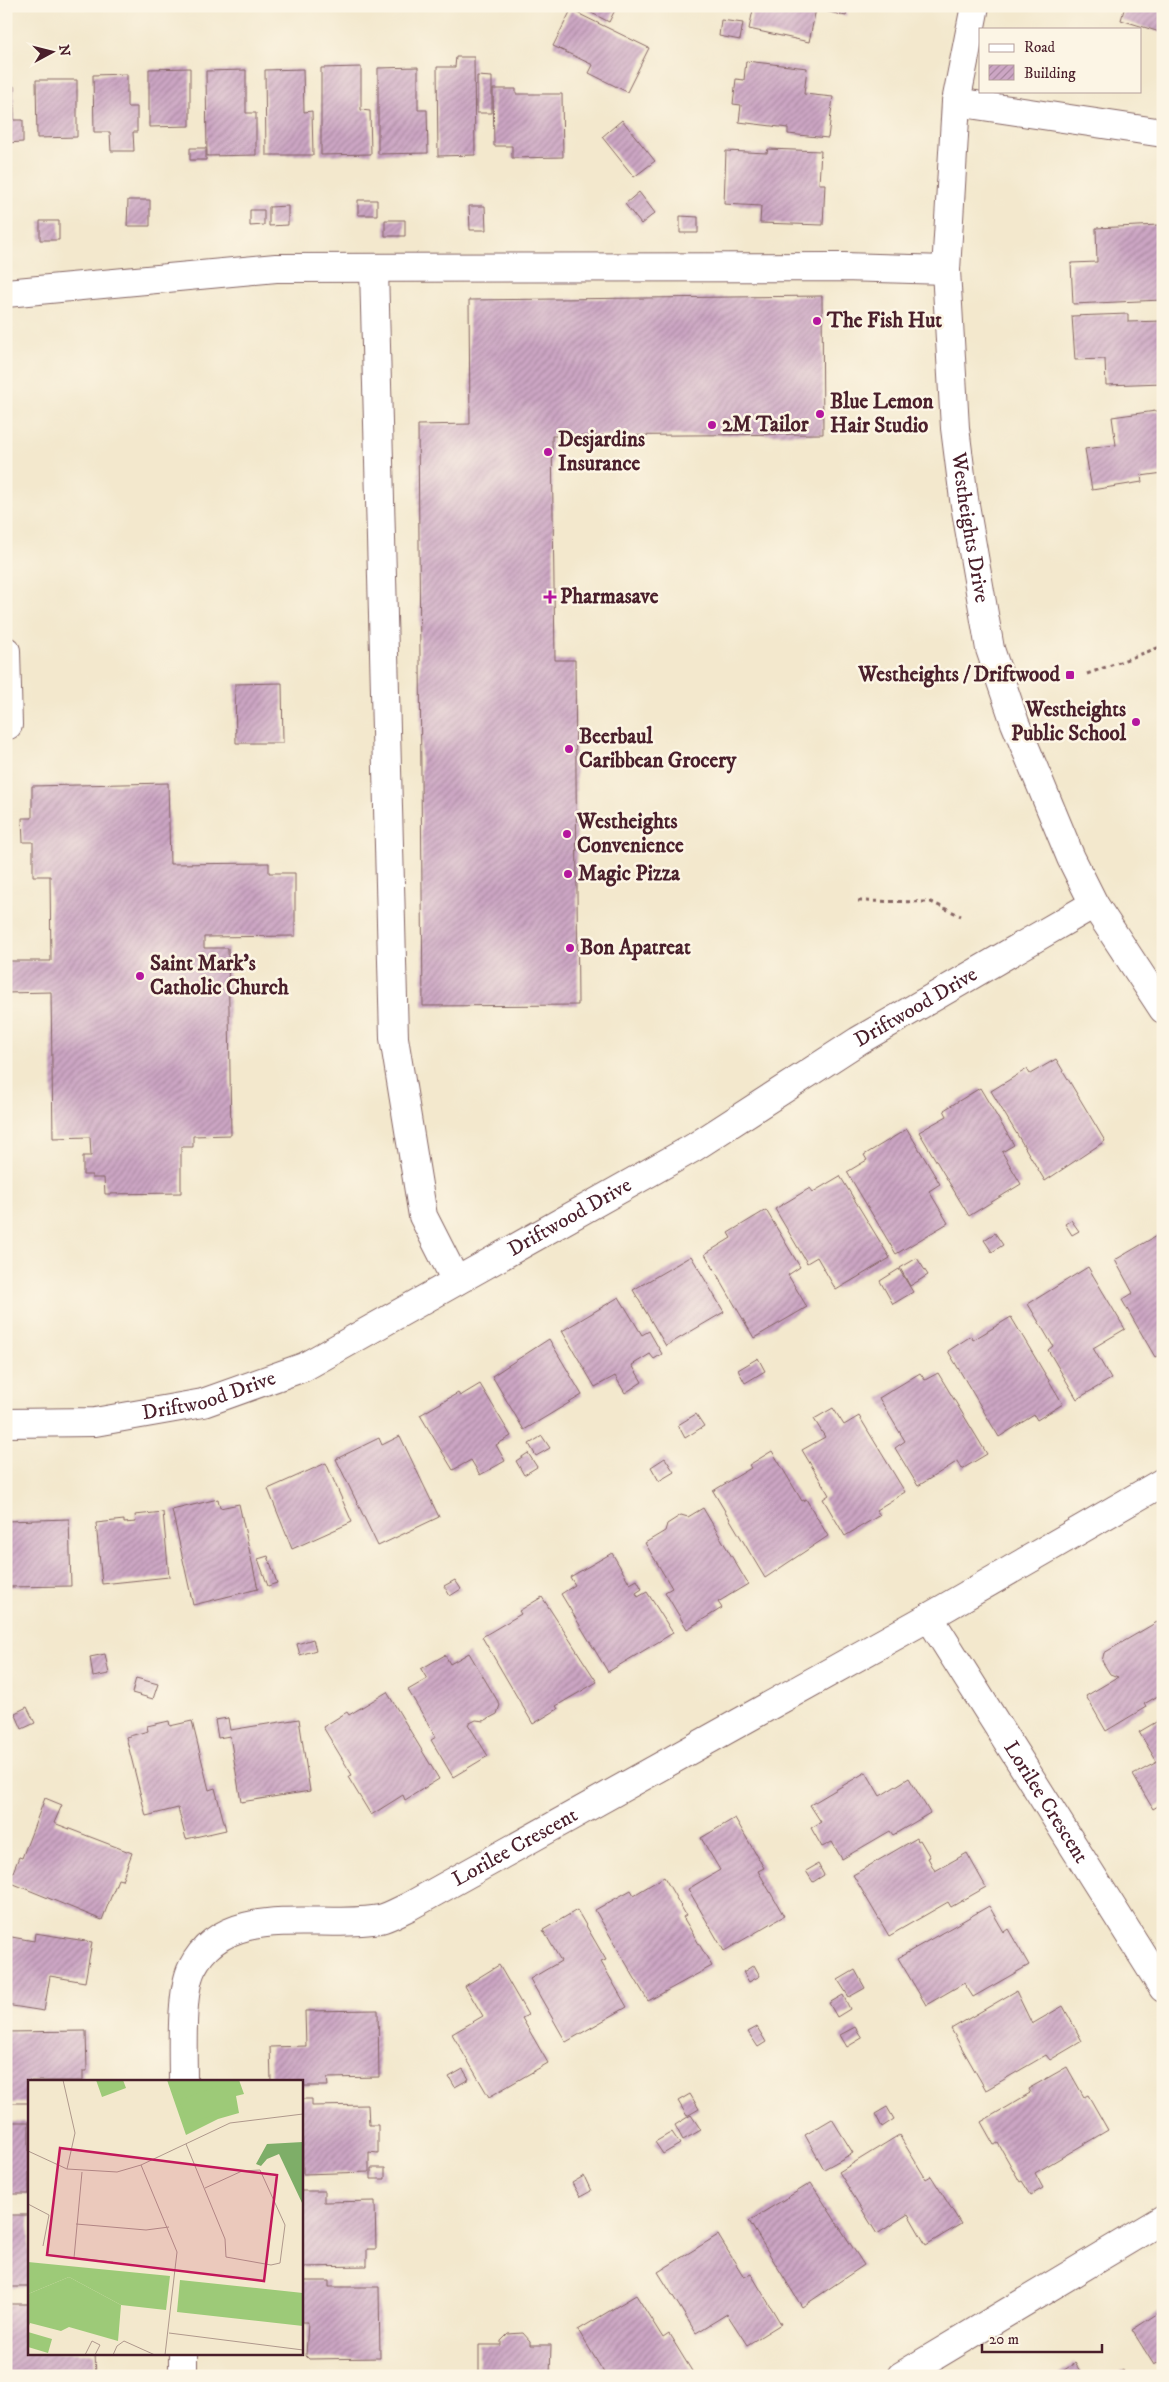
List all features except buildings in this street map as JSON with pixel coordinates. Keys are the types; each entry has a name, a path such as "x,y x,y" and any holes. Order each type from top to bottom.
{"street":[{"name":"Westheights Drive","path":"974,6 956,102 946,270 955,428 964,499 990,649 1015,723 1071,858 1094,904 1163,1009"},
{"path":"956,102 1163,133"},
{"path":"6,292 276,268 843,267 946,270"},
{"path":"374,269 394,1038 423,1216 456,1281"},
{"path":"6,651 8,725"},
{"name":"Driftwood Drive","path":"6,1424 95,1422 204,1403 304,1367 693,1148 858,1041 1094,904"},
{"name":"Lorilee Crescent","path":"183,2080 183,2024 192,1968 210,1944 233,1930 253,1924 358,1922 382,1919 408,1907 929,1617 1163,1482"},
{"name":"Lorilee Crescent","path":"929,1617 1163,1988"},
{"path":"901,2376 1163,2219"},
{"path":"183,2354 183,2376"}],"path":[{"path":"1087,674 1163,646"},
{"path":"858,901 931,902 961,916"}],"place":[{"name":"The Fish Hut","path":"817,321"},
{"name":"Blue Lemon Hair Studio","path":"820,414"},
{"name":"2M Tailor","path":"712,425"},
{"name":"Desjardins Insurance","path":"548,452"},
{"name":"Pharmasave","path":"550,597"},
{"name":"Westheights / Driftwood","path":"1070,675"},
{"name":"Westheights Public School","path":"1136,722"},
{"name":"Beerbaul Caribbean Grocery","path":"569,749"},
{"name":"Westheights Convenience","path":"567,834"},
{"name":"Magic Pizza","path":"568,874"},
{"name":"Bon Apatreat","path":"570,948"},
{"name":"Saint Mark's Catholic Church","path":"140,976"}]}
